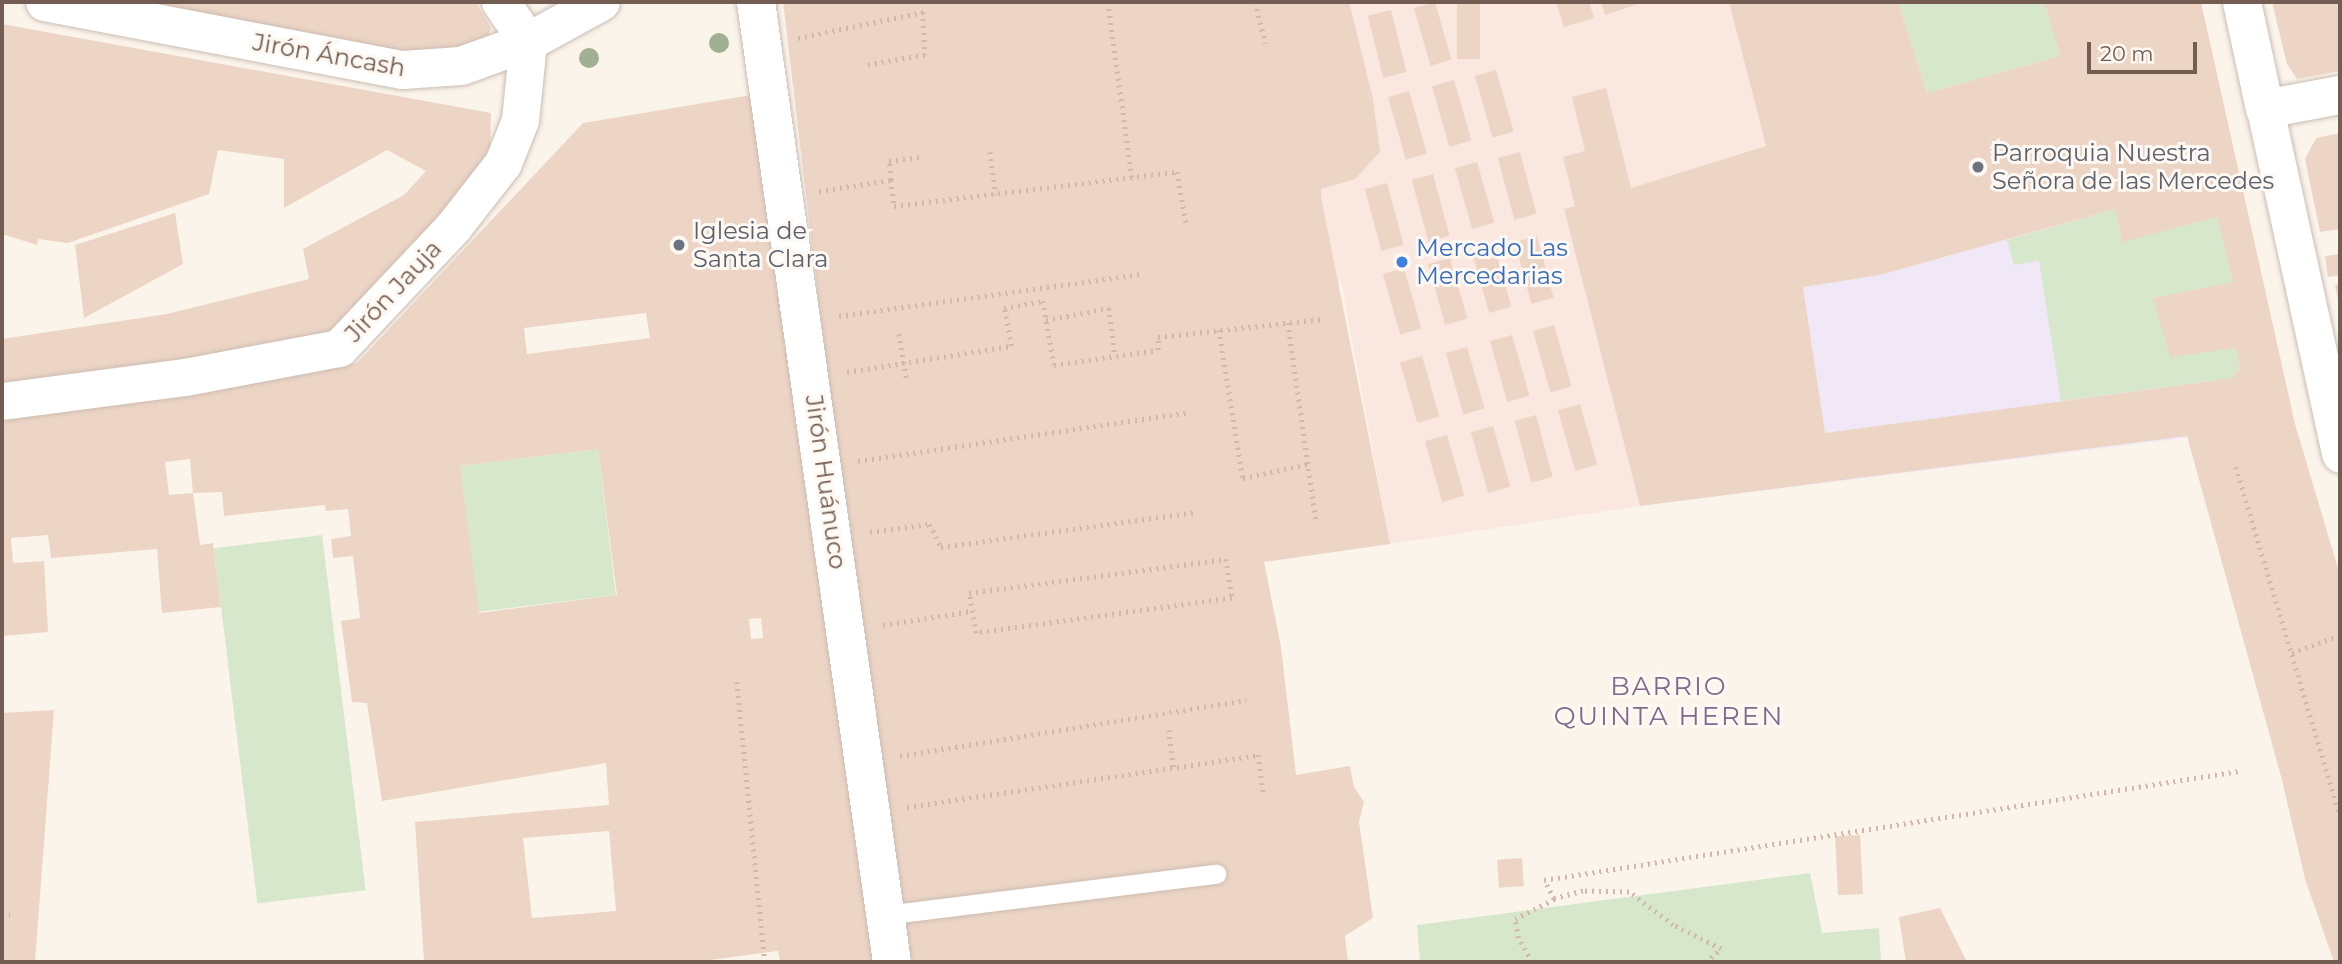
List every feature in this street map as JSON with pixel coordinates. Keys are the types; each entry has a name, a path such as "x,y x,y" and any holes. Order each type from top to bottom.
{"street":[{"name":"Jirón Áncash","path":"45,2 403,70 461,66 528,42 601,2"},
{"path":"501,2 528,42"},
{"name":"Jirón Huánuco","path":"756,2 765,46 804,321 892,962"},
{"path":"2242,2 2340,454"},
{"name":"Jirón Jauja","path":"2,401 185,377 339,348 453,227 503,163 524,101 528,42"},
{"path":"2264,109 2340,95"}],"lane":[{"path":"885,915 1216,874"}],"path":[{"path":"1108,2 1132,177"},
{"path":"1255,2 1266,44"},
{"path":"765,46 923,12 925,55 867,65"},
{"path":"990,152 996,195"},
{"path":"920,157 889,161 894,206 1177,172 1187,227"},
{"path":"786,196 891,180"},
{"path":"804,321 1143,274"},
{"path":"811,377 1011,346 1004,308 1043,301 1054,365 1158,349 1158,337 1322,318"},
{"path":"1046,320 1109,308 1115,356"},
{"path":"1288,322 1316,519"},
{"path":"1219,330 1243,478 1308,464"},
{"path":"899,334 907,381"},
{"path":"824,466 1190,412"},
{"path":"2236,467 2340,816"},
{"path":"833,537 930,524 941,547 1195,512"},
{"path":"1226,559 1232,598 976,633 972,611 969,593 1226,559"},
{"path":"846,630 972,611"},
{"path":"2292,653 2340,635"},
{"path":"737,682 765,962"},
{"path":"864,761 1247,700"},
{"path":"1169,730 1174,768"},
{"path":"871,812 1258,755 1264,796"},
{"path":"1553,898 1544,880 2240,771"},
{"path":"1532,962 1518,938 1515,919 1553,898 1583,891 1629,892 1673,925 1721,949 1705,962"},
{"path":"2,914 10,915"}],"shaded area":[{"name":"Mercado Las Mercedarias","path":"1301,2 1729,2 1766,146 1564,209 1640,506 1390,544 1341,281 1236,305 1309,48"},
{"path":"1840,125 1880,275 2115,209 2122,241 2246,209 2295,424 1640,506 1564,209"}],"green space":[{"path":"1898,2 2044,2 2060,56 1927,93"},
{"path":"2115,209 2122,241 2217,217 2233,282 2154,298 2236,348 2240,371 2234,372 2234,378 2061,401 2039,261 2014,265 2007,240"},
{"path":"598,449 616,595 478,612 460,466"},
{"path":"322,535 366,890 257,904 214,548"},
{"path":"1810,873 1822,933 1879,928 1881,962 1420,962 1417,925"}],"building":[{"path":"128,2 476,2 491,28 486,43 477,48 406,53"},
{"path":"783,2 1349,2 1373,99 1380,152 1355,179 1321,189 1321,196 1390,544 1264,562 1281,647 1296,775 1350,766 1354,787 1364,802 1359,822 1373,918 1345,936 1348,962 907,962 835,437"},
{"path":"1435,2 1452,60 1430,66 1414,8"},
{"path":"1457,2 1480,2 1480,59 1457,59"},
{"path":"1556,2 1589,2 1594,18 1564,27"},
{"path":"1601,2 1644,2 1605,15"},
{"path":"1729,2 1898,2 1927,93 2060,56 2044,2 2201,2 2295,424 2340,575 2340,962 2334,962 2305,879 2282,780 2187,436 1640,506 1564,209 1575,206 1563,157 1585,151 1572,97 1606,88 1631,188 1766,146","holes":["2115,209 2122,242 2217,217 2233,282 2153,298 2170,357 2236,348 2240,371 2234,372 2234,378 1825,433 1803,287 1880,275"]},
{"path":"2272,2 2340,2 2340,71 2297,79 2287,64"},
{"path":"1391,10 1406,72 1383,78 1368,16"},
{"path":"2,24 491,113 490,147 472,177 401,264 320,340 2,386 2,339 167,314 309,279 303,249 404,195 426,171 387,150 284,208 284,159 218,150 209,194 68,243 38,239 37,245 2,234"},
{"path":"1496,70 1514,132 1492,138 1475,76"},
{"path":"1454,80 1471,141 1449,147 1432,86"},
{"path":"1409,91 1427,153 1406,160 1388,97"},
{"path":"751,95 873,962 780,962 778,951 695,962 424,962 415,822 609,805 606,763 382,801 367,703 352,702 341,621 360,618 353,556 333,558 331,539 351,536 348,509 326,511 325,505 224,516 222,492 193,493 200,545 213,543 221,607 162,613 157,549 51,558 48,535 11,538 13,563 44,561 48,632 2,636 2,417 357,363 583,123","holes":["646,313 650,338 527,354 524,328","598,449 617,595 479,613 460,466","190,459 193,493 169,495 165,462","761,618 763,638 751,639 749,619","609,831 616,911 532,918 523,838"]},
{"path":"2340,133 2340,229 2320,232 2305,159 2316,138"},
{"path":"1520,152 1537,214 1514,220 1498,158"},
{"path":"1477,162 1494,223 1472,229 1455,168"},
{"path":"1433,174 1450,236 1428,242 1412,180"},
{"path":"1387,183 1404,245 1381,251 1365,189"},
{"path":"175,213 183,264 84,318 75,245"},
{"path":"1537,236 1554,298 1531,304 1515,242"},
{"path":"1494,246 1511,307 1489,313 1472,252"},
{"path":"2340,254 2340,275 2328,277 2325,256"},
{"path":"1450,258 1467,319 1445,325 1428,264"},
{"path":"1404,268 1421,329 1400,335 1383,274"},
{"path":"2340,284 2340,305 2339,305 2335,285"},
{"path":"1554,325 1572,387 1550,393 1533,331"},
{"path":"1512,335 1529,396 1507,402 1490,341"},
{"path":"1467,347 1485,409 1463,415 1446,353"},
{"path":"1422,356 1439,417 1417,423 1400,362"},
{"path":"1580,404 1597,465 1575,471 1558,410"},
{"path":"1536,415 1553,477 1531,483 1515,421"},
{"path":"1493,426 1510,487 1488,493 1471,432"},
{"path":"1447,435 1464,496 1442,502 1425,441"},
{"path":"54,710 35,962 2,962 2,713"},
{"path":"1860,835 1863,894 1838,895 1835,836"},
{"path":"1522,858 1524,886 1499,888 1497,860"},
{"path":"1940,908 1967,962 1906,962 1899,917"}],"place":[{"name":"Parroquia Nuestra Señora de las Mercedes","path":"1978,167"},
{"name":"Iglesia de Santa Clara","path":"679,245"},
{"name":"Mercado Las Mercedarias","path":"1402,262"}],"district":[{"name":"BARRIO QUINTA HEREN","path":"1669,702"}]}
